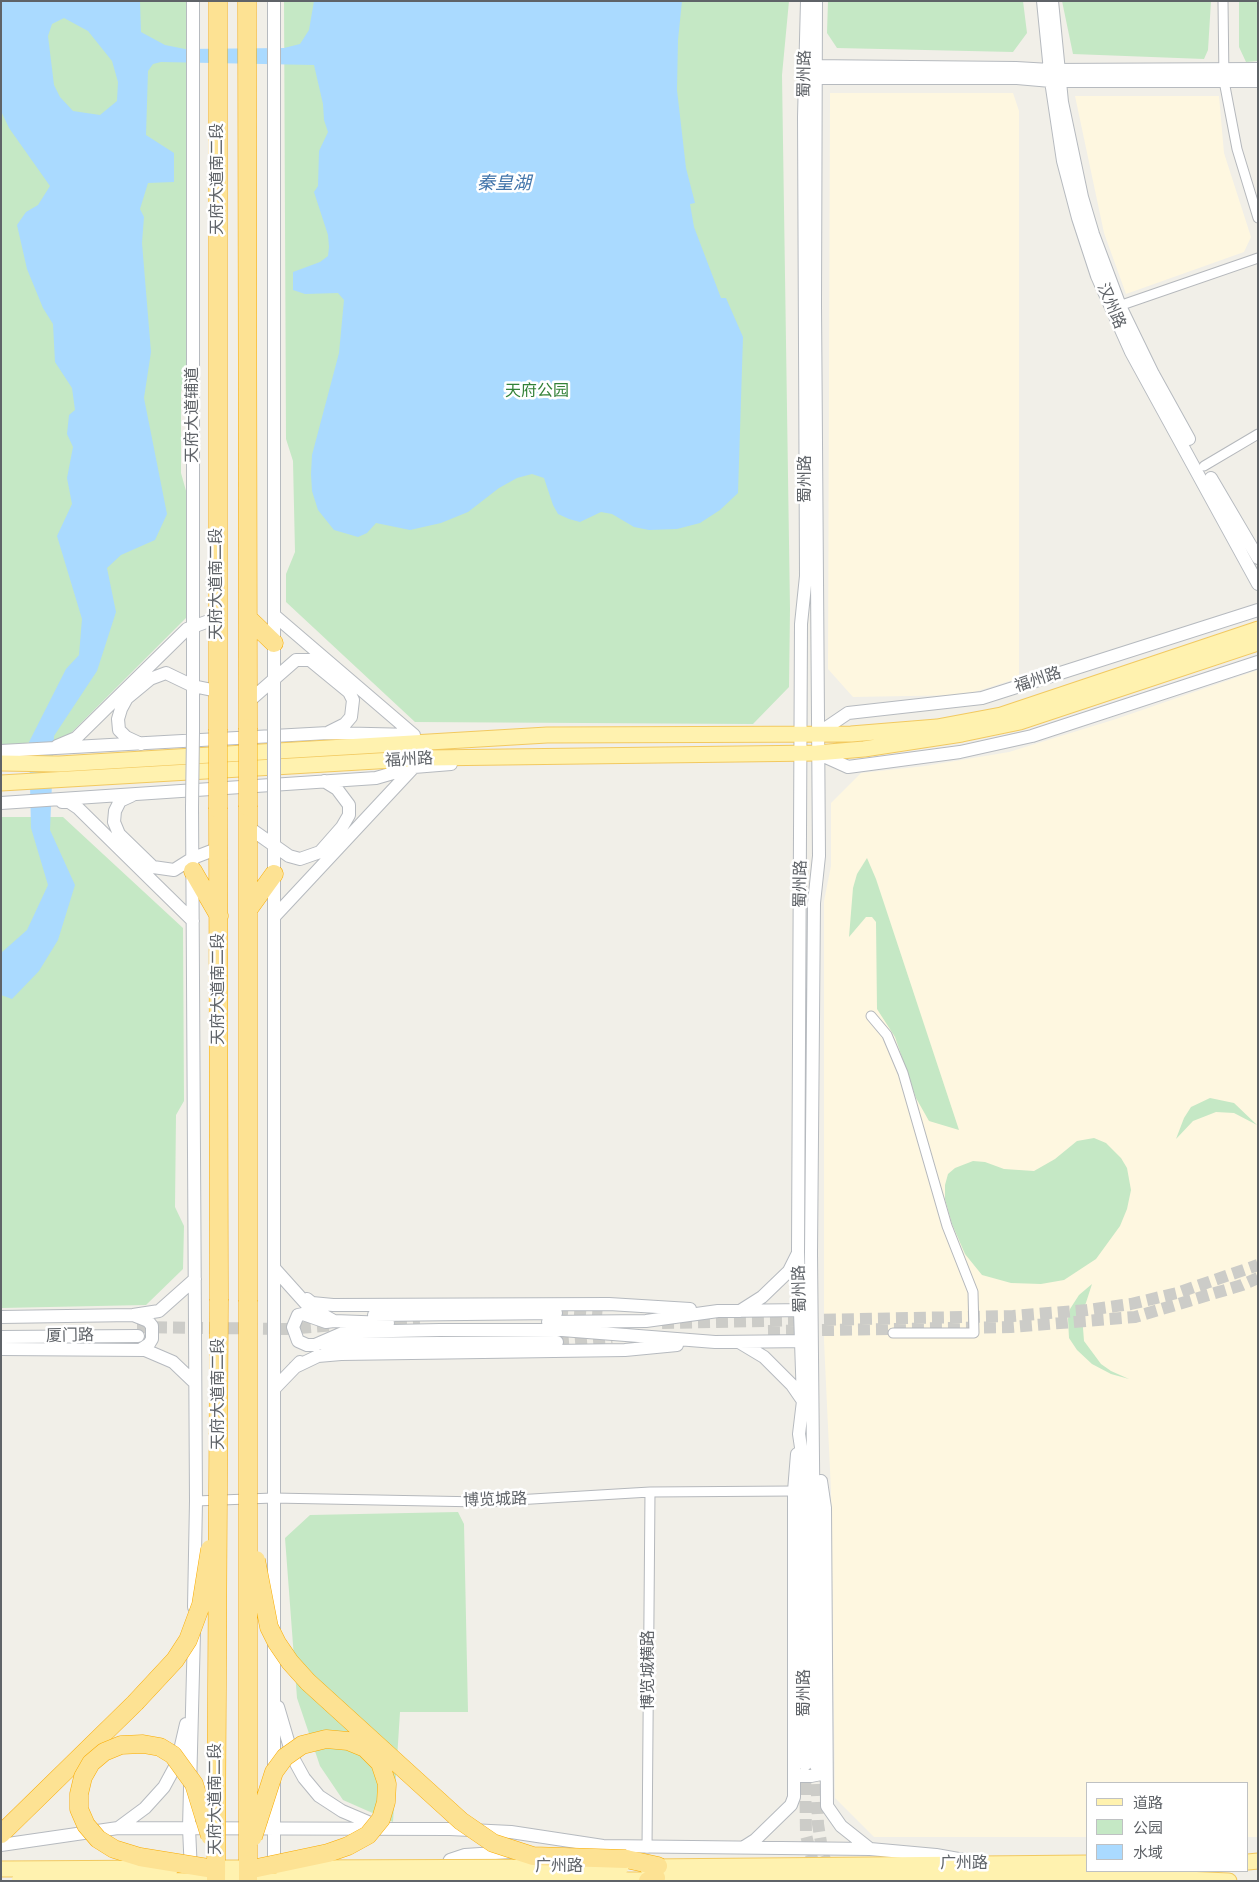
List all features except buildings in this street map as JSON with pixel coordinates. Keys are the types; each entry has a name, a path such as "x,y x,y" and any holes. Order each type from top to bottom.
{"highway":[{"name":"天府大道南二段","path":"211,1873 219,1492 218,1"},
{"name":"天府大道南二段","path":"246,1 248,98 248,1502 253,1873"},
{"path":"248,618 274,643"},
{"path":"193,865 220,917"},
{"path":"248,910 274,874"},
{"path":"1,1834 157,1680 188,1640 201,1605 219,1492"},
{"path":"248,1502 269,1627 277,1643 308,1682 461,1821 493,1843 533,1856 626,1869 654,1875"},
{"path":"326,1739 348,1741 366,1748 380,1763 387,1784 386,1802 381,1819 368,1835 328,1854 253,1873 274,1772 285,1757 302,1745 326,1739"},
{"path":"142,1744 160,1747 172,1755 194,1784 211,1873 140,1857 114,1849 98,1839 86,1825 79,1809 79,1794 83,1777 91,1763 104,1752 121,1745 142,1744"}],"main road":[{"name":"天府大道辅道","path":"192,1697 196,1500 192,807 193,1"},
{"path":"274,1 274,1881"},
{"name":"蜀州路","path":"806,1310 814,903 818,856 810,72 807,1"},
{"name":"蜀州路","path":"810,1769 825,1508 814,1431 806,1310 798,1252 802,753 801,624 806,576 810,72 816,1"},
{"name":"汉州路","path":"1043,1 1055,76 1082,197 1131,352 1258,584"},
{"name":"汉州路","path":"1052,1 1055,76"},
{"path":"1224,76 1258,69"},
{"path":"810,72 1017,78 1055,76 1224,76 1258,81"},
{"name":"汉州路","path":"1116,308 1204,466 1258,558"},
{"name":"福州路","path":"817,734 848,713 982,698 1258,610"},
{"path":"274,615 413,735"},
{"path":"44,750 76,738 193,626 217,618"},
{"name":"福州路","path":"1,763 59,764 547,735 851,734 937,727 1001,715 1258,629"},
{"name":"福州路","path":"1,783 428,758 817,753 921,741 1020,722 1258,643"},
{"path":"248,702 296,660 310,660 349,692 353,700 351,717 346,724 328,733"},
{"name":"福州路","path":"817,753 848,767 960,752 1032,736 1258,662"},
{"path":"143,745 126,737 119,730 118,719 127,698 150,679 160,674 172,675 193,686 217,691"},
{"path":"1,751 143,745 328,733 547,735"},
{"path":"1,803 47,801 142,792 376,778 414,767 535,757"},
{"path":"274,917 414,767"},
{"path":"248,827 289,856 300,859 311,857 320,852 342,827 348,815 349,805 336,789 324,781"},
{"path":"142,792 120,801 115,811 114,822 119,834 153,867 174,870 193,865 219,848"},
{"path":"47,801 68,802 78,808 193,921"},
{"path":"740,1311 762,1297 790,1271 798,1252"},
{"path":"274,1268 309,1306 334,1321"},
{"path":"1,1317 133,1315 158,1311 195,1279"},
{"path":"295,1290 312,1303 333,1305 609,1304 718,1311 806,1310"},
{"path":"309,1306 335,1313 357,1315 556,1313"},
{"path":"557,1342 327,1343 315,1345 302,1344 298,1341 293,1327 298,1315 303,1314 326,1322 359,1323 646,1321 718,1311"},
{"path":"133,1315 148,1321 152,1326 152,1340 140,1350"},
{"name":"厦门路","path":"1,1328 138,1331 1,1337"},
{"path":"274,1389 315,1345 345,1332 562,1330 715,1342 808,1341"},
{"name":"蜀州路","path":"808,1341 799,1434 805,1474 810,1769"},
{"path":"295,1367 318,1356 341,1354 625,1350 715,1342"},
{"path":"739,1342 764,1357 792,1385 803,1401"},
{"path":"1,1349 140,1350 158,1354 173,1362 195,1383"},
{"path":"799,1434 794,1490 810,1769 826,1799 830,1814 841,1826 870,1849"},
{"path":"274,1692 293,1758 304,1778 319,1796 362,1821 390,1828"},
{"path":"118,1828 145,1808 164,1787 177,1763 192,1697"},
{"path":"191,1881 189,1828 192,1697"},
{"path":"744,1847 755,1840 790,1805 810,1769"},
{"path":"1,1845 118,1828 390,1828 511,1832 603,1846 647,1848 870,1849 936,1855 986,1864"},
{"path":"446,1881 442,1872 450,1860 465,1855 603,1846"},
{"name":"广州路","path":"654,1875 986,1864 1086,1863"},
{"name":"广州路","path":"1,1869 211,1873 626,1869"},
{"name":"广州路","path":"19,1881 211,1873"},
{"name":"广州路","path":"654,1875 1229,1881"}],"street":[{"path":"1223,1 1224,76 1237,149 1258,218"},
{"path":"1116,308 1258,258"},
{"path":"1204,466 1258,434"},
{"path":"871,1016 887,1035 903,1073 947,1226 973,1292 974,1333 893,1333"},
{"name":"博览城路","path":"196,1500 273,1498 482,1502 650,1492 794,1490"},
{"name":"博览城横路","path":"647,1848 650,1492"}],"shaded area":[{"path":"830,93 1013,93 1019,111 1019,678 965,695 853,697 828,669"},
{"path":"1075,96 1219,96 1224,153 1251,237 1244,252 1126,294 1104,233"},
{"path":"1258,670 1258,1837 1249,1837 1249,1782 1086,1782 1086,1837 874,1837 835,1798 831,1491 824,1341 824,901 831,866 831,803 861,773 925,766 1009,752 1116,719"}],"green space":[{"path":"1,1 187,1 188,370 181,392 181,473 188,498 188,616 65,739 15,744 1,744"},
{"name":"天府公园","path":"284,1 789,1 782,75 790,609 789,687 753,724 415,722 286,602 286,574 295,552 293,461 286,439"},
{"path":"828,1 1023,1 1027,33 1013,52 837,48 827,33"},
{"path":"1062,1 1211,1 1208,50 1204,59 1073,54"},
{"path":"1239,1 1258,1 1258,61 1246,62 1239,47"},
{"path":"1,817 63,817 183,928 184,1101 176,1115 175,1207 184,1226 183,1269 146,1305 1,1308"},
{"path":"867,858 876,879 959,1130 929,1121 916,1098 895,1037 877,1009 876,922 872,917 866,917 849,937 853,888 857,874"},
{"path":"1210,1098 1234,1103 1257,1125 1234,1113 1216,1112 1193,1121 1176,1139 1184,1118 1191,1107"},
{"path":"1094,1138 1106,1143 1121,1158 1127,1168 1131,1190 1127,1209 1120,1226 1096,1259 1064,1280 1041,1284 1011,1283 982,1275 965,1254 952,1224 945,1199 945,1185 948,1174 955,1168 973,1161 985,1162 1004,1169 1034,1171 1055,1159 1077,1141"},
{"path":"1092,1284 1082,1315 1084,1341 1101,1364 1129,1379 1111,1374 1092,1364 1077,1350 1069,1338 1068,1319 1070,1309 1079,1295"},
{"path":"458,1512 464,1524 468,1712 400,1712 393,1822 343,1800 320,1766 297,1698 285,1538 310,1515"}],"water":[{"name":"秦皇湖","path":"1,1 140,1 141,32 165,45 185,49 284,48 300,44 309,30 314,1 682,1 678,40 677,90 686,168 695,203 690,204 694,227 721,298 726,298 743,337 738,493 720,510 700,523 677,529 649,530 634,527 612,514 601,512 580,522 569,519 558,514 544,478 532,474 517,478 499,488 468,512 441,523 410,530 376,523 367,533 358,537 334,530 318,510 312,491 311,474 312,455 339,353 344,300 338,293 305,294 293,290 293,272 320,262 328,256 329,247 328,235 314,192 318,186 319,151 328,132 314,65 161,62 153,64 148,71 146,135 174,153 174,182 148,183 140,209 144,217 142,243 151,352 144,398 167,514 155,540 121,555 107,568 116,612 97,671 54,736 50,830 75,885 58,940 39,971 12,999 1,995 1,953 27,930 48,885 31,828 29,742 66,669 79,655 82,619 57,536 72,504 67,478 73,447 67,434 69,415 75,410 72,388 55,362 53,324 43,308 27,269 17,225 26,212 38,205 50,186 9,128 1,111","holes":["64,18 88,31 112,61 118,82 117,101 100,115 73,111 60,97 54,85 48,36 52,24"]}],"tunnel":[{"path":"662,1323 1013,1316 1087,1310 1131,1304 1177,1293 1258,1265"},
{"path":"768,1331 1011,1327 1135,1317 1242,1285 1258,1278"},
{"path":"556,1313 602,1317"},
{"path":"377,1325 420,1324"},
{"path":"137,1327 286,1329 335,1325"},
{"path":"557,1342 612,1337"},
{"path":"805,1765 806,1835 816,1874"},
{"path":"816,1766 818,1824 823,1855 831,1872"}]}
